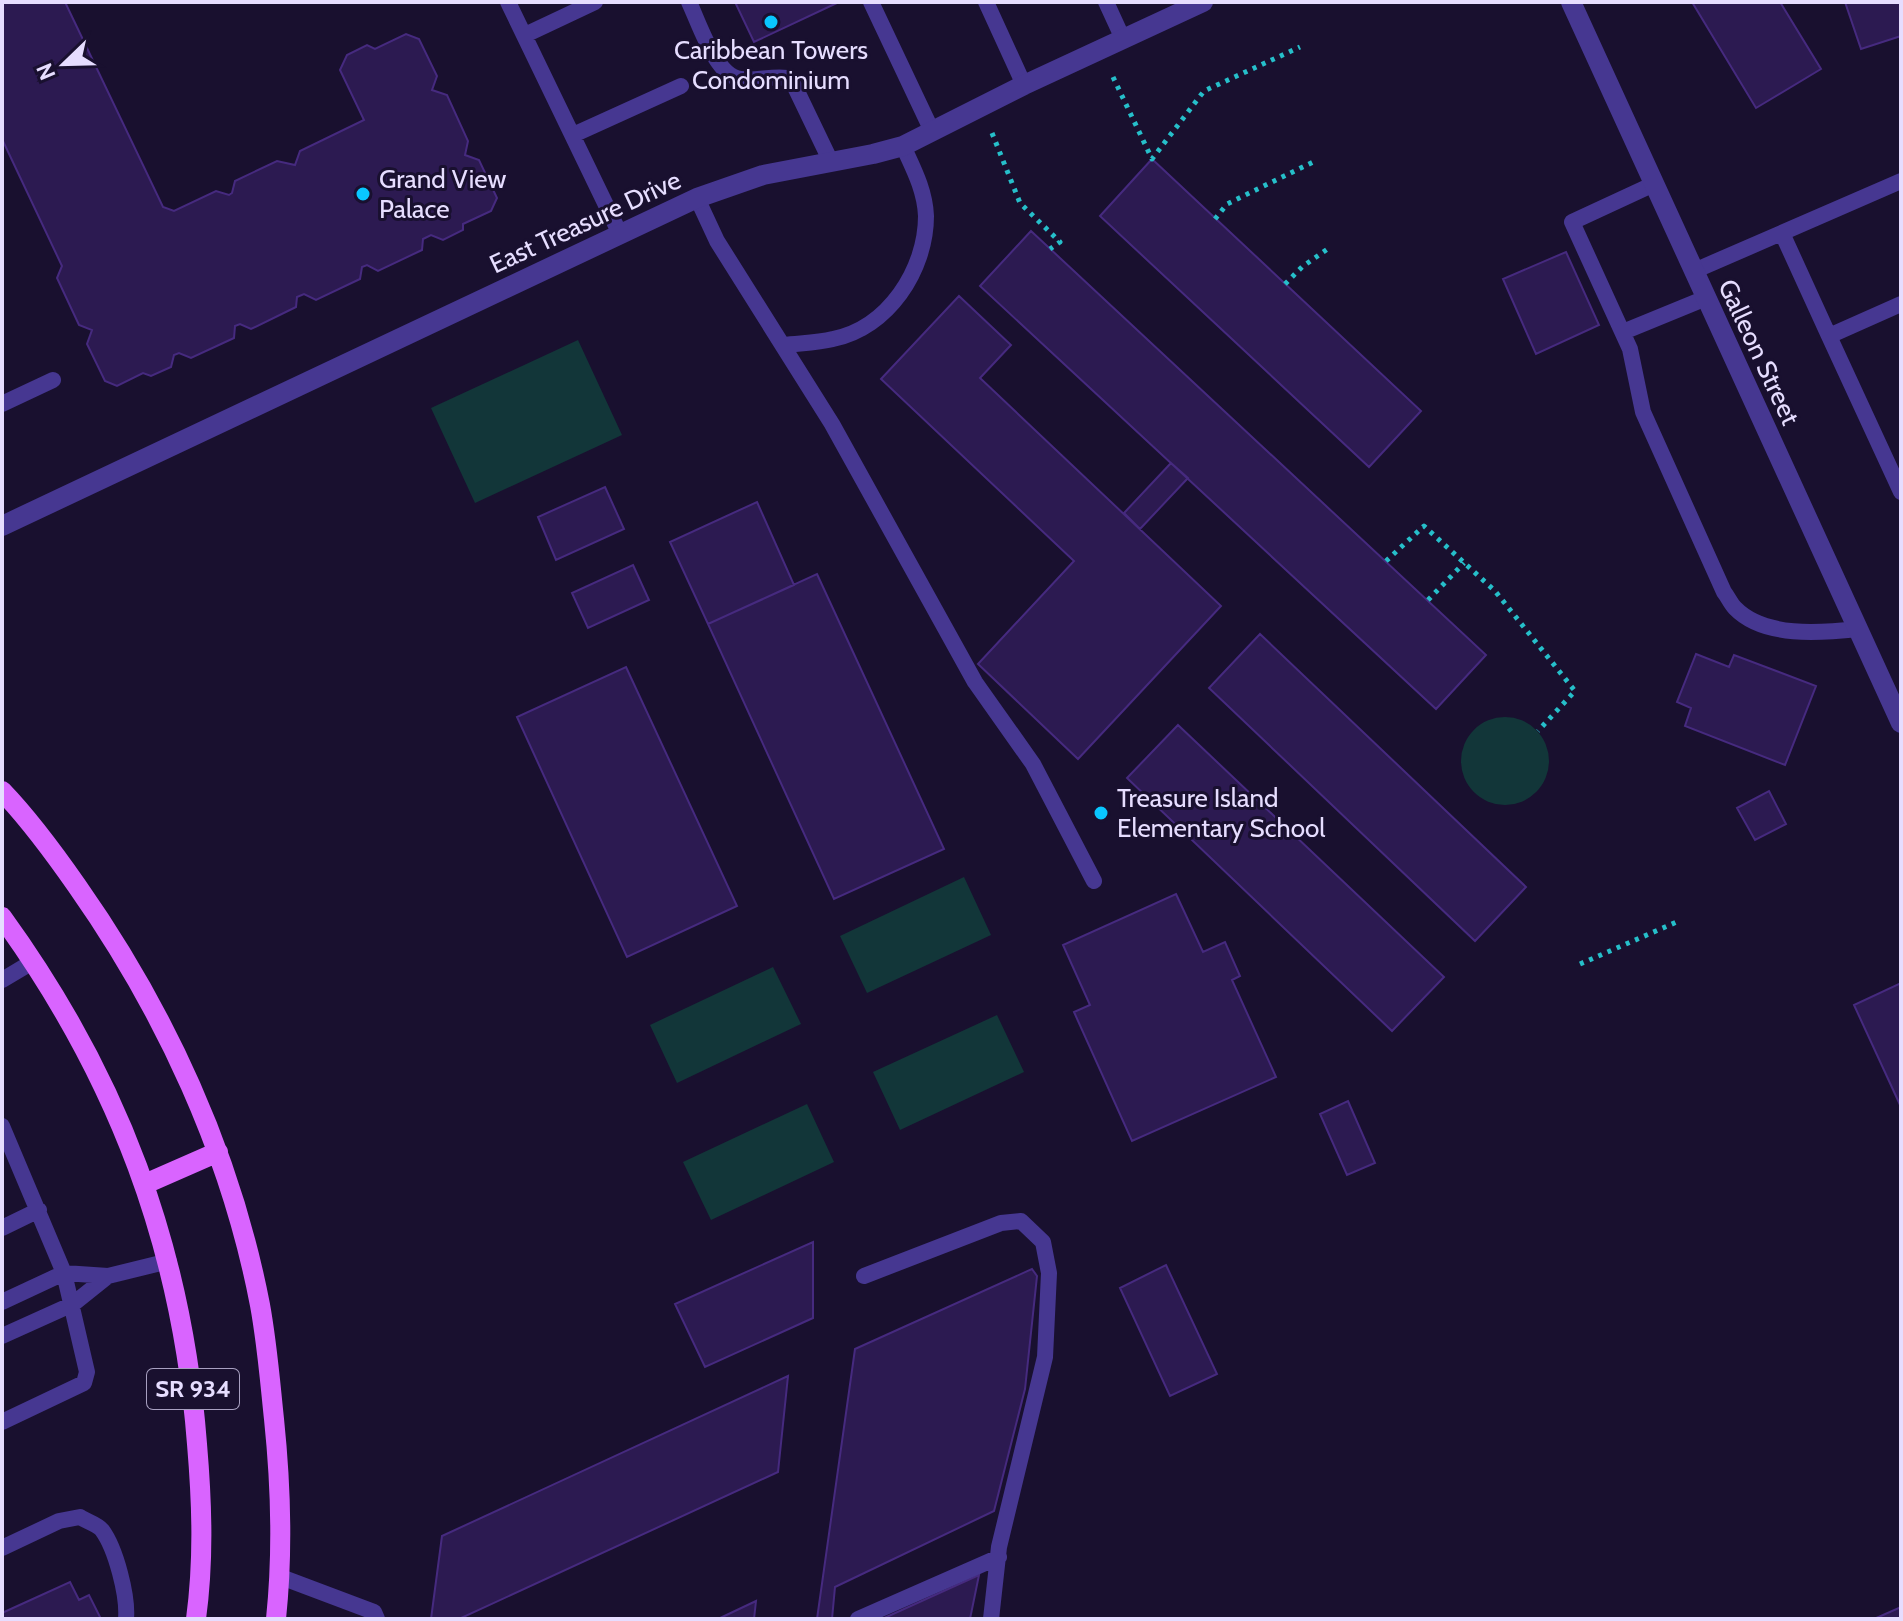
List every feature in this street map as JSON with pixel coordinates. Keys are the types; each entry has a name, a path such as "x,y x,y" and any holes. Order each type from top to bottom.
{"main road":[{"name":"SR 934","path":"2,791 55,856 130,966 162,1023 218,1152 256,1289 269,1369 281,1506 281,1577 276,1619"},
{"name":"SR 934","path":"2,917 34,961 97,1071 145,1184 169,1261 193,1388 202,1528 196,1619"},
{"path":"145,1184 218,1152"}],"street":[{"name":"East Treasure Drive","path":"2,526 697,198 763,175 903,146 1024,85 1203,2"},
{"name":"Galleon Street","path":"1571,2 1901,723"}],"lane":[{"path":"508,2 620,234"},
{"path":"525,35 595,2"},
{"path":"689,2 718,64 727,75 740,80 787,78 795,87 831,162"},
{"path":"871,2 932,131"},
{"path":"986,2 1024,85"},
{"path":"1106,2 1123,39"},
{"path":"573,135 681,86"},
{"path":"784,345 835,339 866,326 907,286 924,240 926,214 921,186 903,146"},
{"path":"1694,271 1901,181"},
{"path":"1654,184 1572,222 1630,349 1643,412 1724,592 1735,609 1769,626 1795,631 1858,629"},
{"path":"697,198 717,241 832,424 975,682 1033,764 1094,881"},
{"path":"1782,233 1901,492"},
{"path":"1623,332 1706,298"},
{"path":"1829,336 1901,304"},
{"path":"2,404 53,380"},
{"path":"2,980 34,961"},
{"path":"2,1126 64,1273 87,1372 84,1383 2,1422"},
{"path":"2,1228 39,1210"},
{"path":"864,1276 1001,1223 1021,1221 1043,1242 1049,1273 1045,1357 999,1557 991,1619"},
{"path":"2,1302 64,1273 108,1276 169,1261"},
{"path":"2,1336 73,1304 108,1276"},
{"path":"2,1548 59,1521 80,1517 101,1529 117,1562 127,1608 126,1619"},
{"path":"858,1619 999,1557"},
{"path":"281,1577 374,1612 377,1619"}],"path":[{"path":"1100,49 1152,159 1204,91 1300,47"},
{"path":"981,108 1020,203 1060,242 1050,249"},
{"path":"1215,219 1227,204 1313,162"},
{"path":"1285,284 1329,248"},
{"path":"1386,561 1424,526 1495,591 1575,691 1538,731"},
{"path":"1428,600 1464,563"},
{"path":"1580,964 1679,921"}],"green space":[{"path":"578,340 622,435 475,503 431,408"},
{"path":"1505,717 1530,724 1542,736 1549,761 1542,786 1530,798 1505,805 1480,798 1468,786 1461,761 1468,736 1480,724"},
{"path":"964,877 991,935 867,993 840,936"},
{"path":"773,967 801,1024 677,1083 650,1025"},
{"path":"997,1015 1024,1072 900,1130 873,1072"},
{"path":"807,1104 834,1162 711,1220 683,1162"}],"building":[{"name":"Grand View Palace","path":"2,2 65,2 163,207 174,211 216,191 229,195 235,181 277,161 295,165 300,151 364,120 340,70 347,55 367,45 375,49 406,34 419,39 437,76 432,90 447,95 468,141 465,155 479,160 497,198 491,211 463,224 463,230 443,240 431,235 423,239 422,250 378,271 367,265 362,267 360,279 316,300 304,294 297,297 296,307 251,329 240,324 235,326 234,338 191,358 179,353 174,355 171,367 151,376 143,373 117,386 105,381 87,344 92,330 79,325 57,278 62,266 2,139"},
{"name":"Caribbean Towers Condominium","path":"735,2 839,2 754,42"},
{"path":"1692,2 1780,2 1821,69 1756,108"},
{"path":"1845,2 1901,2 1901,36 1861,49"},
{"path":"1152,159 1421,411 1369,467 1100,216"},
{"path":"1031,231 1486,655 1436,709 980,286"},
{"path":"1566,252 1599,325 1536,354 1503,279"},
{"path":"959,296 1011,345 980,378 1221,606 1078,759 978,664 1074,561 881,379"},
{"path":"1171,463 1188,478 1140,529 1124,513"},
{"path":"605,487 624,529 556,560 538,517"},
{"path":"757,502 794,585 708,624 670,542"},
{"path":"633,565 649,600 588,628 572,593"},
{"path":"817,574 944,849 834,899 708,624"},
{"path":"1260,634 1526,887 1475,941 1209,688"},
{"path":"1696,654 1729,667 1734,655 1816,686 1785,765 1685,726 1691,708 1677,702"},
{"path":"626,667 737,906 627,957 517,717"},
{"path":"1178,725 1444,977 1392,1031 1127,778"},
{"path":"1769,791 1786,824 1755,840 1737,808"},
{"path":"1176,894 1203,952 1225,942 1240,976 1232,980 1276,1077 1132,1141 1074,1012 1090,1005 1063,945"},
{"path":"1901,983 1901,1107 1854,1005"},
{"path":"1348,1101 1375,1163 1347,1175 1320,1114"},
{"path":"813,1242 813,1318 705,1367 675,1304"},
{"path":"1166,1265 1217,1374 1170,1396 1120,1288"},
{"path":"1032,1269 1037,1276 1025,1389 994,1511 835,1587 832,1619 817,1619 855,1349"},
{"path":"788,1376 778,1472 459,1619 431,1619 442,1536"},
{"path":"979,1575 970,1619 882,1619"},
{"path":"70,1582 79,1600 89,1595 101,1619 2,1619 2,1613"},
{"path":"756,1601 754,1619 718,1619"},
{"path":"1901,1607 1901,1619 1874,1619"}],"place":[{"name":"Caribbean Towers Condominium","path":"771,22"},
{"name":"Grand View Palace","path":"363,194"},
{"name":"Treasure Island Elementary School","path":"1101,813"}]}
